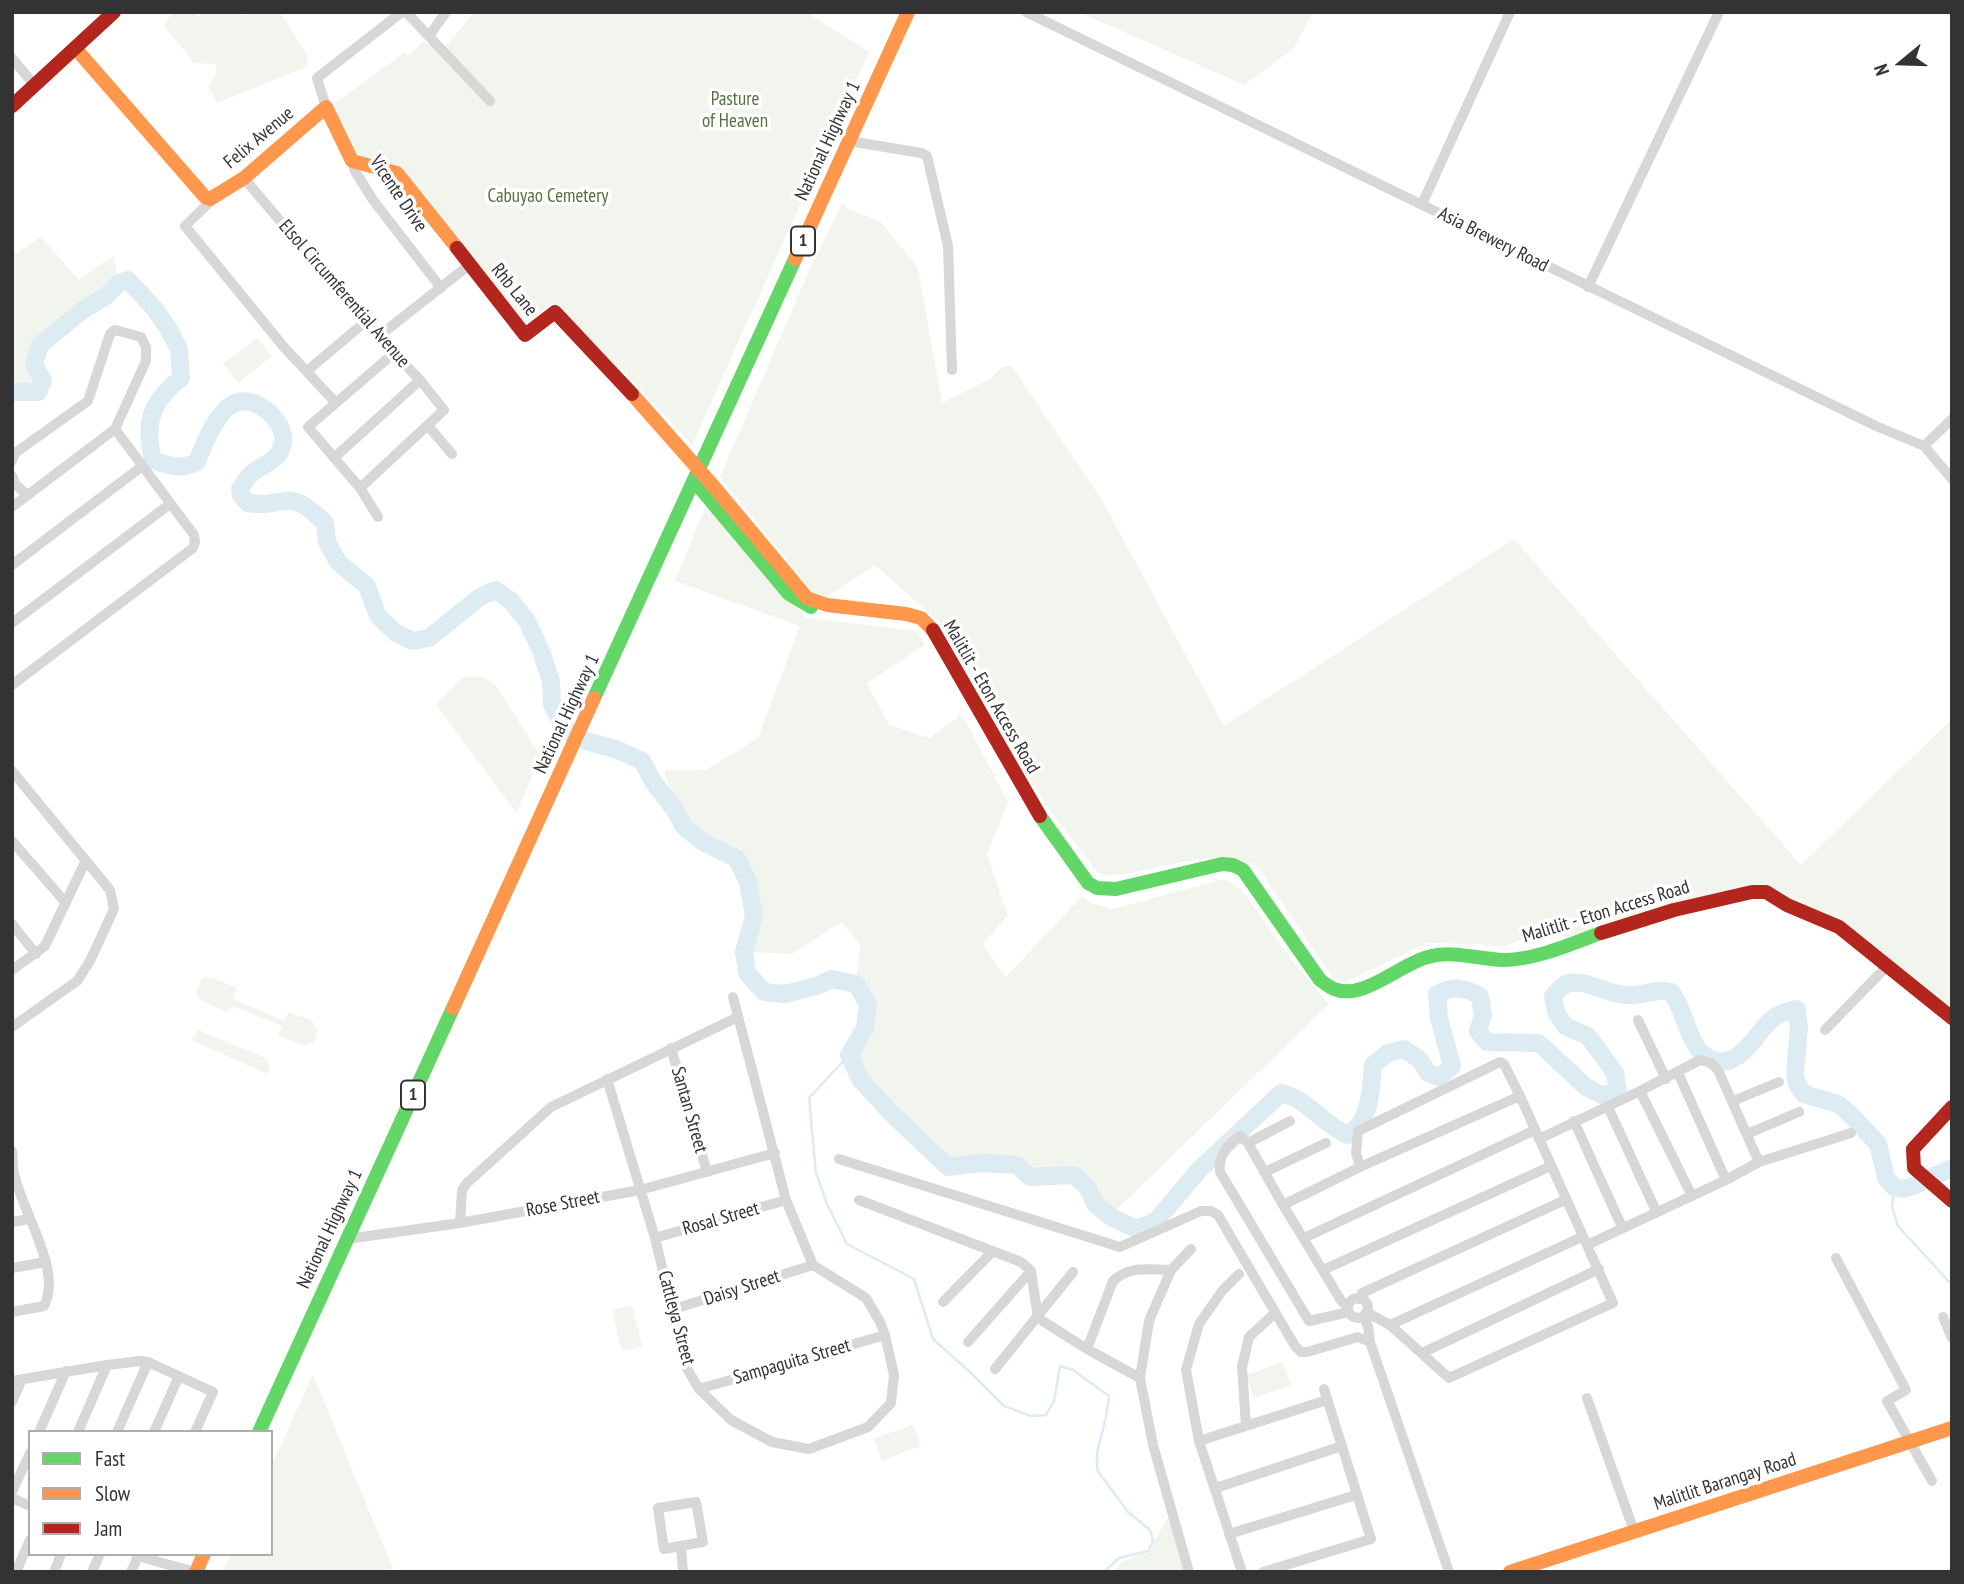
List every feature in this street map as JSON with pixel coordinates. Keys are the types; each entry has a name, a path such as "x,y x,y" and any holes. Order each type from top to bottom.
{"main road":[{"path":"12,106 114,12"},
{"name":"National Highway 1","path":"260,1430 908,12"},
{"path":"76,49 205,197 215,197"},
{"name":"Felix Avenue","path":"215,197 244,178 326,107"},
{"name":"Vicente Drive","path":"326,107 352,161"},
{"name":"Rhb Lane","path":"352,161 397,173 525,335 555,312 621,381 698,476"},
{"name":"Malitlit - Eton Access Road","path":"698,476 807,598 827,605 906,614 921,618 933,629 1032,805 1088,883 1097,888 1116,889 1222,864 1233,865 1243,870 1329,989 1338,992 1358,991 1409,964 1442,954 1490,960 1526,957 1649,916 1752,892 1766,892 1787,905 1839,927 1952,1018"},
{"path":"1952,1107 1913,1149 1912,1162 1952,1201"},
{"name":"Malitlit Barangay Road","path":"1510,1572 1952,1427"},
{"path":"195,1572 203,1556"}],"street":[{"path":"404,12 490,101"},
{"name":"Vicente Drive","path":"326,107 317,78 404,12"},
{"path":"429,36 446,12"},
{"name":"Asia Brewery Road","path":"1026,12 1588,287 1864,420 1924,446 1952,479"},
{"path":"1422,204 1510,12"},
{"path":"1588,287 1719,12"},
{"path":"12,58 35,86"},
{"path":"849,141 927,156 948,246 953,370"},
{"name":"Vicente Drive","path":"352,161 373,200 441,288"},
{"name":"Elsol Circumferential Avenue","path":"244,178 365,322 420,380 444,410 428,426"},
{"path":"215,197 185,226 283,346 335,402"},
{"path":"378,337 468,265"},
{"path":"307,371 365,322"},
{"path":"12,461 15,453 89,401 110,334 115,330 141,337 146,347 146,361 115,429 12,507"},
{"path":"378,517 360,488 308,427 393,354"},
{"path":"334,458 420,380"},
{"path":"1924,446 1952,419"},
{"path":"360,488 428,426 452,454"},
{"path":"12,685 193,548 194,535 115,429"},
{"path":"12,565 141,467"},
{"path":"12,476 15,484 27,495"},
{"path":"12,623 170,504"},
{"path":"12,771 110,890 114,909 90,961 77,981 12,1027"},
{"path":"12,841 66,903"},
{"path":"12,970 45,946 86,860"},
{"path":"12,924 36,954"},
{"path":"1825,1030 1888,965"},
{"path":"733,997 786,1200 813,1265"},
{"path":"460,1223 463,1190 467,1183 551,1107 738,1017"},
{"path":"1638,1020 1666,1079"},
{"name":"Santan Street","path":"671,1048 707,1172"},
{"path":"1304,1238 1537,1135 1608,1107 1700,1060 1710,1063 1718,1070 1759,1162"},
{"path":"1360,1167 1356,1153 1358,1131 1496,1062 1504,1064 1613,1303 1449,1378 1390,1325 1357,1313 1310,1321 1226,1184 1220,1172 1219,1158 1234,1139 1240,1136 1248,1143 1342,1302 1357,1313 1368,1326 1370,1342 1448,1572"},
{"path":"1678,1073 1726,1180"},
{"name":"Cattleya Street","path":"607,1079 655,1238 686,1367 699,1389 730,1420 772,1442 809,1449 868,1427 891,1403 894,1375 885,1335 866,1298 813,1265"},
{"path":"1733,1101 1779,1082"},
{"path":"1640,1091 1692,1196"},
{"path":"1283,1205 1360,1167 1520,1096"},
{"path":"1608,1107 1657,1211"},
{"path":"1747,1134 1799,1112"},
{"path":"1248,1143 1290,1121"},
{"path":"1574,1121 1622,1227"},
{"path":"1390,1325 1622,1227 1726,1180 1759,1162 1851,1133"},
{"path":"1265,1172 1326,1143"},
{"path":"12,1151 13,1173 46,1262 50,1290 44,1306 12,1312"},
{"name":"Rose Street","path":"347,1239 460,1223 640,1190 775,1153"},
{"path":"839,1159 1121,1247 1201,1211 1211,1211 1218,1215 1301,1352 1357,1336 1370,1342"},
{"path":"1323,1270 1551,1166"},
{"path":"859,1199 1021,1262 1031,1271 1038,1318 1140,1378"},
{"name":"Rosal Street","path":"655,1238 786,1200"},
{"path":"1357,1336 1357,1313 1352,1300 1565,1200"},
{"path":"12,1222 29,1219"},
{"path":"1189,1572 1153,1445 1140,1378 1149,1321 1171,1269 1191,1249"},
{"path":"943,1302 993,1251"},
{"path":"1836,1258 1906,1390 1886,1402 1932,1481"},
{"path":"12,1268 46,1262"},
{"name":"Daisy Street","path":"671,1310 813,1265"},
{"path":"1087,1349 1113,1281 1128,1270 1171,1269"},
{"path":"1422,1353 1599,1269"},
{"path":"968,1342 1031,1271"},
{"path":"995,1369 1073,1272"},
{"path":"1239,1274 1199,1324 1186,1370 1199,1441 1242,1572"},
{"path":"1247,1426 1242,1367 1249,1337 1275,1313"},
{"path":"1943,1317 1952,1338"},
{"name":"Sampaguita Street","path":"699,1389 885,1335"},
{"path":"118,1430 148,1362"},
{"path":"12,1402 17,1380 107,1365 148,1362 213,1392 196,1430"},
{"path":"79,1430 107,1365"},
{"path":"40,1430 66,1371"},
{"path":"156,1430 178,1376"},
{"path":"1263,1572 1371,1539 1324,1389"},
{"path":"1587,1398 1634,1531"},
{"path":"1199,1441 1327,1400"},
{"path":"1216,1488 1342,1446"},
{"path":"12,1492 28,1457"},
{"path":"1230,1534 1356,1495"},
{"path":"12,1498 28,1505"},
{"path":"696,1502 703,1542 681,1546 664,1549 658,1508 696,1502"},
{"path":"16,1572 28,1545"},
{"path":"681,1546 683,1572"},
{"path":"92,1572 99,1556"},
{"path":"140,1556 195,1572"},
{"path":"154,1562 162,1572"}],"green space":[{"path":"173,12 195,12 199,17 204,12 246,12 248,15 249,12 280,12 307,55 308,66 217,103 209,88 217,71 215,64 194,63 164,25"},
{"path":"474,12 806,12 869,52 692,445 627,375 553,303 526,324 521,324 397,167 356,157 331,106 404,53 408,56 423,42 443,50"},
{"path":"1079,12 1313,12 1294,48 1244,85"},
{"path":"842,203 848,209 880,221 918,268 942,403 990,379 1002,367 1011,365 1102,500 1224,726 1514,539 1801,865 1952,719 1952,1015 1877,952 1767,887 1694,898 1565,938 1549,930 1502,947 1427,943 1345,982 1334,979 1257,866 1230,859 1202,859 1122,874 1098,873 1045,804 938,621 875,565 820,601 720,477 805,280"},
{"path":"41,237 79,280 113,256 119,283 46,340 34,364 43,381 38,392 12,392 12,256"},
{"path":"257,338 272,356 238,383 223,364"},
{"path":"706,505 806,618 917,631 925,645 867,683 889,725 930,738 962,714 1008,802 987,854 1008,916 982,944 1006,977 1082,896 1090,903 1112,909 1225,879 1242,890 1294,963 1329,1004 1112,1214 1095,1204 1088,1188 1074,1175 1030,1177 1017,1165 979,1163 948,1167 890,1112 860,1079 849,1055 865,1028 868,1004 856,984 860,945 842,922 792,954 744,952 754,916 748,882 737,859 703,842 684,827 675,810 664,771 706,770 758,738 800,626 675,581"},
{"path":"463,677 484,677 497,687 541,757 516,813 436,704"},
{"path":"205,977 237,988 233,999 284,1021 289,1012 311,1020 317,1031 314,1042 303,1046 278,1035 282,1026 232,1006 226,1012 199,999 196,994 201,980"},
{"path":"198,1030 265,1058 269,1064 268,1074 191,1040"},
{"path":"632,1305 642,1346 622,1351 612,1310"},
{"path":"1283,1362 1291,1385 1254,1398 1246,1375"},
{"path":"313,1375 393,1569 383,1572 223,1572 230,1556 273,1556 273,1462"},
{"path":"913,1424 921,1446 882,1461 874,1439"},
{"path":"1170,1515 1186,1572 1115,1572 1120,1563 1148,1551"}],"waterway":[{"path":"12,392 38,392 43,381 34,364 40,345 83,310 106,296 119,283 128,280 154,308 179,349 181,378 163,396 152,414 149,435 153,460 175,466 197,462 223,412 235,403 253,403 270,413 276,421 281,429 282,447 272,460 249,476 240,489 241,495 248,503 298,502 317,515 325,523 327,542 338,562 367,586 378,616 396,633 413,641 429,638 480,597 496,590 511,601 527,621 541,651 551,681 552,704 562,725 576,738 618,750 642,761 684,827 703,842 737,859 748,882 754,916 744,952 747,973 764,992 785,994 832,979 856,984 868,1004 865,1028 849,1055 860,1079 890,1112 948,1167 979,1163 1017,1165 1030,1177 1074,1175 1088,1188 1095,1204 1111,1217 1136,1229 1156,1221 1199,1170 1281,1093 1307,1106 1348,1135 1356,1129 1365,1113 1373,1065 1388,1053 1404,1049 1420,1060 1428,1073 1439,1077 1452,1066 1439,1018 1437,994 1453,989 1464,989 1480,996 1483,1016 1478,1031 1487,1042 1539,1043 1586,1087 1602,1095 1618,1092 1615,1073 1588,1036 1565,1026 1556,1012 1553,996 1565,985 1577,983 1620,994 1671,992 1701,1053 1722,1062 1739,1055 1775,1017 1797,1009 1797,1084 1804,1094 1838,1104 1850,1114 1878,1144 1886,1178 1894,1187 1903,1189 1913,1186 1952,1168"},
{"path":"849,1055 809,1098 816,1173 827,1204 847,1244 914,1279 933,1339 1004,1406 1031,1416 1046,1415 1054,1401 1060,1366 1073,1370 1109,1396 1097,1453 1097,1470 1128,1512 1150,1530 1153,1541 1148,1551 1119,1558 1104,1572"},
{"path":"1894,1187 1892,1207 1898,1226 1952,1285"}],"traffic: fast":[{"path":"594,698 795,259"},
{"path":"695,482 789,594 811,607"},
{"path":"1040,816 1088,883 1097,888 1116,889 1222,864 1243,870 1320,980 1332,988 1345,991 1369,986 1428,957 1456,955 1515,959 1553,951 1601,933"},
{"path":"260,1430 453,1008"}],"traffic: slow":[{"path":"795,259 908,12"},
{"path":"76,49 205,197 210,199 244,178 326,107 352,161 397,173 457,248"},
{"path":"632,394 807,598 827,605 906,614 921,618 933,630"},
{"path":"453,1008 594,698"},
{"path":"1510,1572 1952,1428"},
{"path":"196,1572 203,1556"}],"traffic: jam":[{"path":"12,106 114,12"},
{"path":"457,248 525,335 555,312 632,394"},
{"path":"933,630 1040,816"},
{"path":"1601,933 1674,910 1752,892 1766,892 1787,905 1839,927 1952,1018"},
{"path":"1952,1107 1913,1149 1914,1168 1952,1201"}],"park label":[{"name":"Pasture of Heaven","path":"735,111"},
{"name":"Cabuyao Cemetery","path":"548,197"}]}
